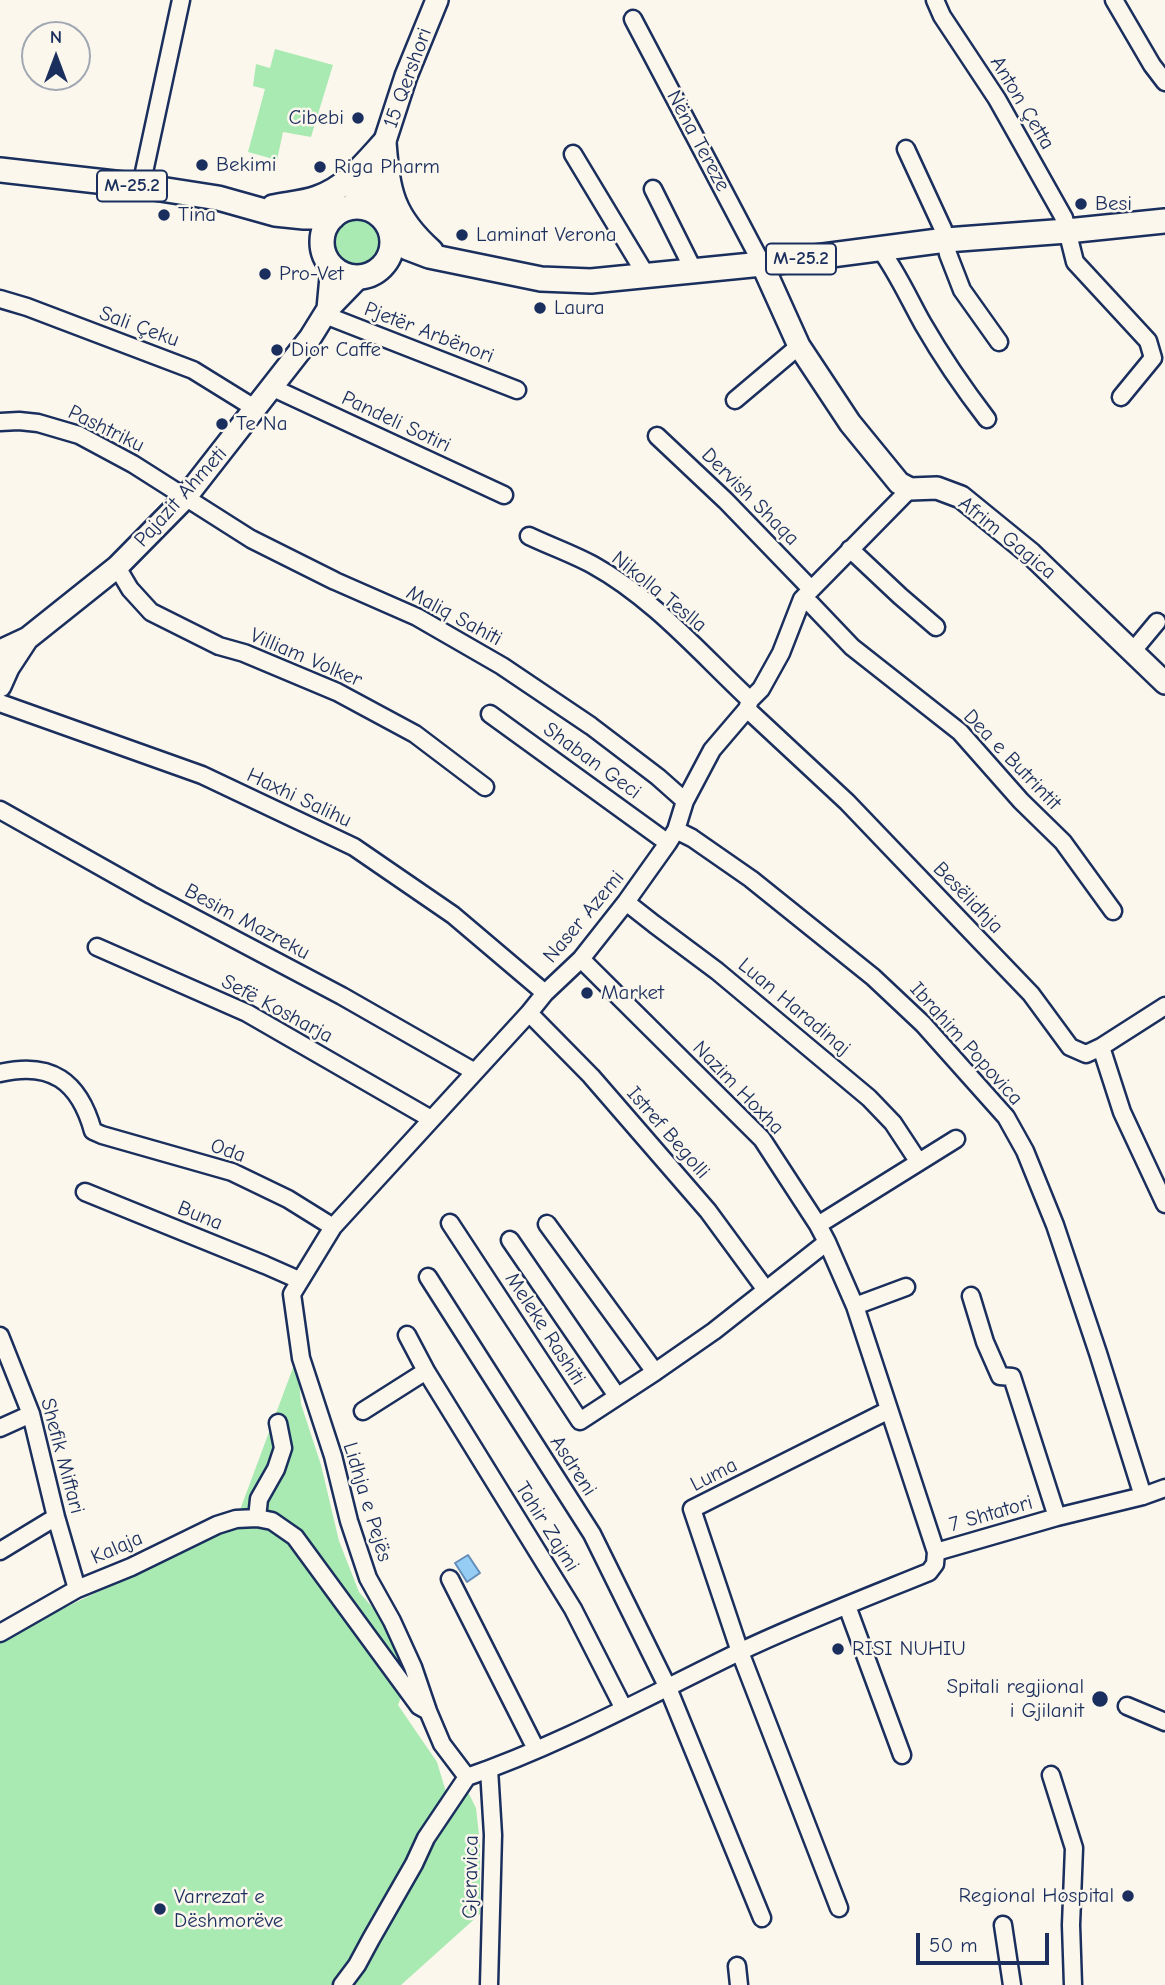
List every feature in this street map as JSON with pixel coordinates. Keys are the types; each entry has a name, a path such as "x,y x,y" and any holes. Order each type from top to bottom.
{"main road":[{"path":"269,212 317,198 337,189 382,149"},
{"path":"382,149 388,183 398,212 415,237 434,257"},
{"name":"M-25.2","path":"0,170 141,186 218,198 269,212 304,217 360,207 377,213"},
{"name":"M-25.2","path":"269,212 328,259 338,271 349,276 369,275 385,263 434,257"},
{"path":"328,259 323,233 342,212"},
{"path":"377,213 389,226 392,238 392,249 385,263"},
{"name":"M-25.2","path":"392,238 408,248 434,257 541,279 591,281 762,264 946,240 1165,222"}],"street":[{"path":"141,186 181,0"},
{"name":"15 Qershori","path":"377,213 382,149 406,76 437,0"},
{"name":"Anton Çetta","path":"935,0 942,16 997,99 1064,218 1067,231"},
{"path":"1114,0 1165,82"},
{"name":"Nëna Tereze","path":"634,19 762,264"},
{"name":"15 Qershori","path":"342,212 382,149"},
{"path":"906,149 946,240 948,254 962,290 999,342"},
{"path":"573,154 646,275"},
{"path":"653,189 694,271"},
{"path":"1067,231 1075,262 1148,341 1153,358 1121,397"},
{"path":"880,249 891,264 924,326 987,419"},
{"name":"Pajazit Ahmeti","path":"326,312 328,259"},
{"path":"762,264 799,346 850,423 899,483 910,489"},
{"name":"Pajazit Ahmeti","path":"0,651 28,638 117,567 185,498 310,338 326,312 359,277"},
{"name":"Sali Çeku","path":"0,299 193,370 256,409"},
{"name":"Pjetër Arbënori","path":"326,312 517,390"},
{"path":"734,400 799,346"},
{"name":"Pandeli Sotiri","path":"271,387 504,495"},
{"name":"Pashtriku","path":"0,422 38,423 79,435 133,464 185,498"},
{"name":"Dervish Shaqa","path":"657,436 726,501 806,594"},
{"name":"Afrim Gagica","path":"910,489 937,488 961,497 1031,554 1165,683"},
{"name":"Naser Azemi","path":"299,1280 333,1227 530,1013 545,993 581,959 626,902 672,836 685,801 712,750 761,689 781,653 806,594 910,489"},
{"name":"Maliq Sahiti","path":"185,498 251,539 335,581 417,617 502,666 591,726 685,801"},
{"name":"Nikolla Teslla","path":"529,536 593,565 627,587 665,618 748,705"},
{"path":"850,548 936,627"},
{"name":"Villiam Volker","path":"117,567 130,589 151,612 219,646 244,653 337,692 415,734 485,787"},
{"name":"Dea e Butrintit","path":"806,594 811,604 852,647 960,732 1021,801 1063,842 1113,911"},
{"path":"1132,652 1157,622"},
{"path":"0,686 8,668 28,638"},
{"name":"Haxhi Salihu","path":"0,703 202,775 354,847 453,915 545,993"},
{"name":"Besëlidhja","path":"748,705 847,802 1031,994 1070,1047 1086,1054 1101,1047"},
{"name":"Shaban Geci","path":"490,714 672,836"},
{"name":"Besim Mazreku","path":"0,810 151,895 342,996 475,1072"},
{"name":"Ibrahim Popovica","path":"672,836 692,838 751,879 873,976 923,1024 1006,1117 1025,1151 1055,1225 1143,1496"},
{"name":"Luan Haradinaj","path":"626,902 717,971 869,1098 892,1123 918,1161"},
{"name":"Sefë Kosharja","path":"97,947 247,1013 431,1119"},
{"name":"Nazim Hoxha","path":"581,959 762,1139 818,1225 855,1306 936,1552"},
{"path":"1165,1006 1101,1047 1122,1112 1165,1204"},
{"name":"Istref Begolli","path":"530,1013 591,1076 708,1211 766,1290"},
{"name":"Oda","path":"0,1073 26,1069 43,1070 56,1076 70,1086 82,1101 93,1130 102,1135 232,1172 288,1199 333,1227"},
{"path":"818,1225 957,1139"},
{"name":"Buna","path":"85,1192 299,1280"},
{"name":"Meleke Rashiti","path":"450,1223 580,1420 714,1331 827,1242"},
{"path":"548,1224 655,1372"},
{"name":"Meleke Rashiti","path":"510,1240 617,1396"},
{"name":"Asdreni","path":"428,1277 592,1534 668,1688 762,1918"},
{"name":"Lidhja e Pejës","path":"299,1280 292,1294 301,1359 368,1578 413,1667 442,1744 467,1777"},
{"path":"855,1306 906,1287"},
{"path":"971,1296 985,1342 1000,1376 1012,1377 1057,1517"},
{"name":"Tahir Zajmi","path":"407,1335 426,1371 573,1609 624,1709"},
{"name":"Shefik Miftari","path":"0,1336 31,1414 77,1589"},
{"path":"363,1411 426,1371"},
{"name":"Luma","path":"740,1652 692,1509 889,1410"},
{"path":"0,1427 31,1414"},
{"path":"278,1423 283,1448 276,1469 259,1499 257,1518 272,1521 295,1537 419,1706 428,1711"},
{"name":"7 Shtatori","path":"489,1769 624,1709 740,1652 929,1572 935,1564 936,1552 1165,1488"},
{"path":"0,1551 56,1517"},
{"name":"Kalaja","path":"0,1633 77,1589 131,1567 217,1525 236,1519 257,1518"},
{"path":"450,1579 536,1749"},
{"path":"847,1606 902,1755"},
{"path":"740,1652 839,1908"},
{"path":"1127,1706 1165,1723"},
{"path":"342,1985 357,1965 426,1838 467,1777 489,1769"},
{"name":"Gjeravica","path":"489,1769 493,1835 489,1985"},
{"path":"1051,1775 1074,1849 1071,1925 1073,1985"},
{"path":"1003,1925 1012,1985"},
{"path":"737,1966 740,1985"}],"green space":[{"path":"275,49 333,65 311,137 283,132 277,160 248,152 265,89 253,86 256,64 270,68"},
{"path":"358,214 369,216 378,222 384,231 384,253 378,262 369,268 358,270 347,268 338,262 332,253 330,242 332,231 338,222 347,216"},
{"path":"297,1357 301,1404 321,1465 339,1541 359,1592 381,1617 409,1676 398,1705 437,1762 446,1792 457,1802 468,1792 476,1808 480,1844 480,1914 401,1985 0,1985 0,1639 234,1526"}],"water":[{"path":"468,1555 480,1573 467,1582 455,1563"}],"place":[{"name":"Cibebi","path":"358,118"},
{"name":"Bekimi","path":"202,165"},
{"name":"Riga Pharm","path":"320,167"},
{"name":"Besi","path":"1081,204"},
{"name":"Tina","path":"164,215"},
{"name":"Laminat Verona","path":"462,235"},
{"name":"Pro-Vet","path":"265,274"},
{"name":"Laura","path":"540,308"},
{"name":"Dior Caffe","path":"277,350"},
{"name":"Te Na","path":"222,424"},
{"name":"Market","path":"587,993"},
{"name":"RISI NUHIU","path":"838,1649"},
{"name":"Spitali regjional i Gjilanit","path":"1100,1699"},
{"name":"Regional Hospital","path":"1128,1896"},
{"name":"Varrezat e Dëshmorëve","path":"160,1909"}]}
